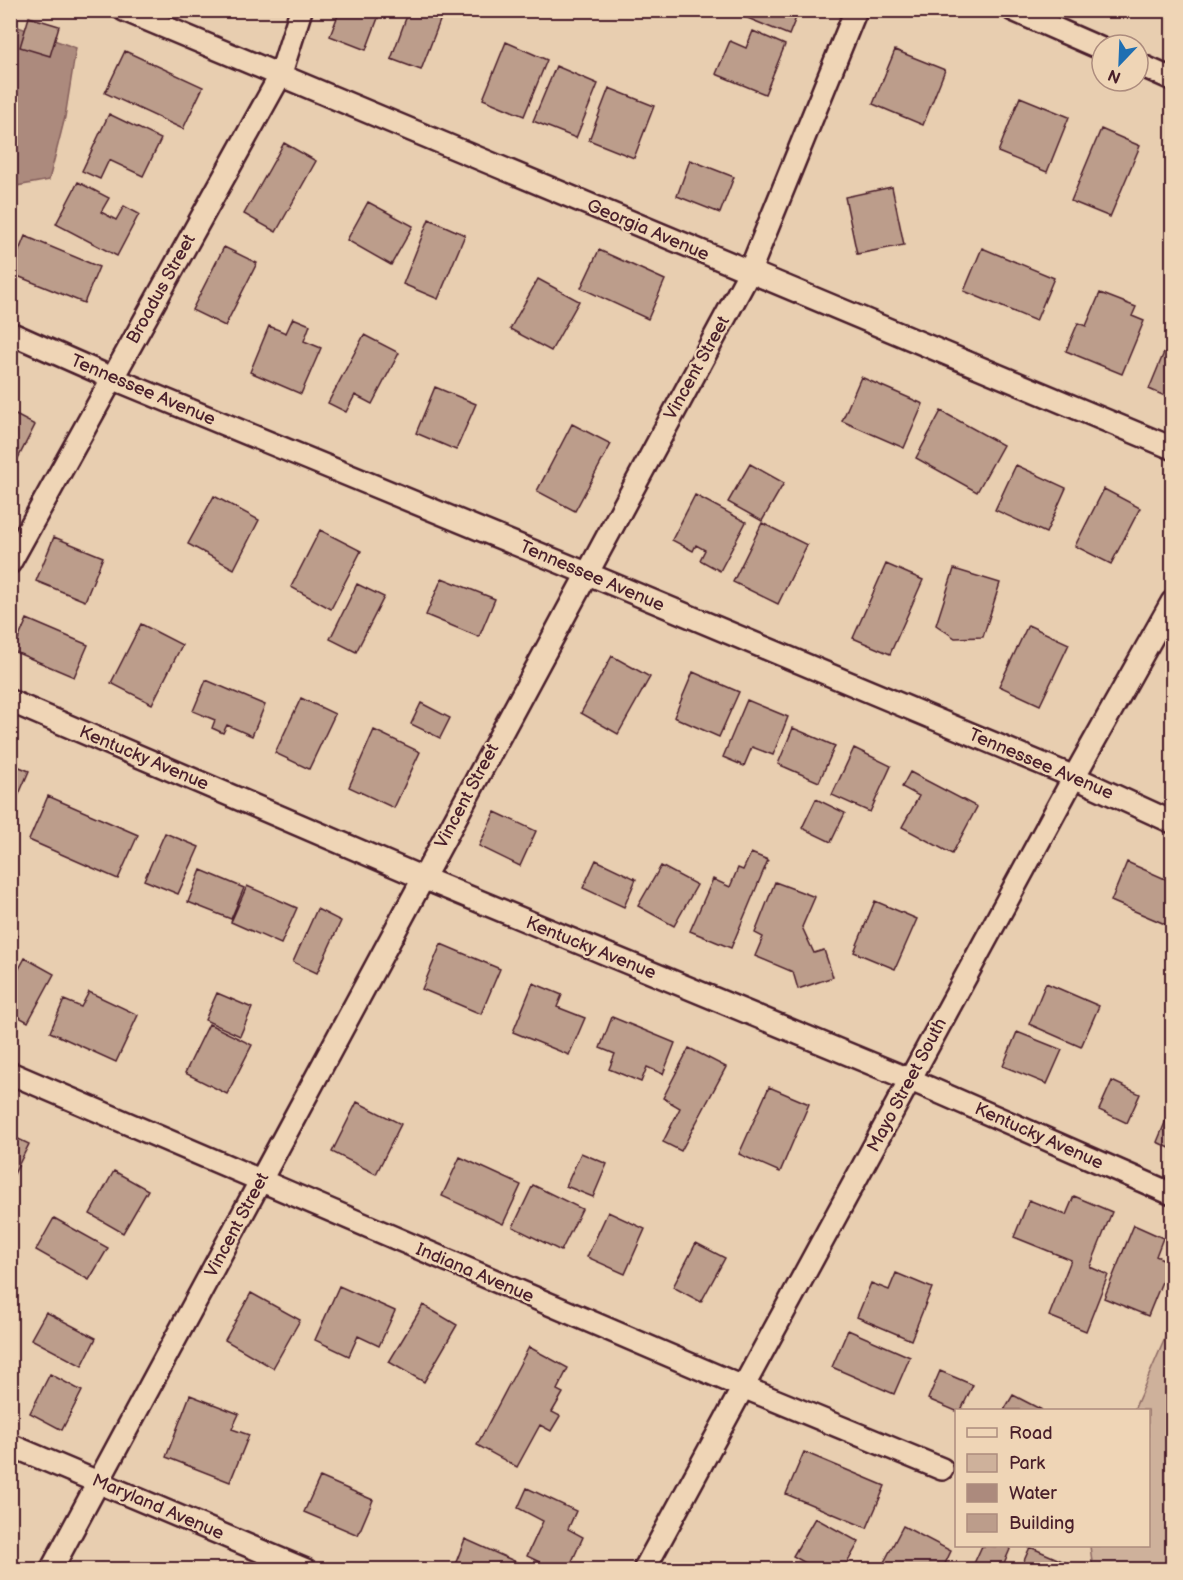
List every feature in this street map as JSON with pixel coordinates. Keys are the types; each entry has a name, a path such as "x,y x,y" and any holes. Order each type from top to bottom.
{"street":[{"name":"Georgia Avenue","path":"124,10 749,273 1173,448"},
{"name":"Broadus Street","path":"10,563 280,76 301,10"},
{"name":"Vincent Street","path":"51,1569 749,273 856,10"},
{"path":"1013,10 1090,44"},
{"path":"1150,69 1173,79"},
{"name":"Tennessee Avenue","path":"10,333 112,378 1074,777 1173,822"},
{"name":"Mayo Street South","path":"644,1569 1074,777 1173,602"},
{"name":"Kentucky Avenue","path":"10,701 423,878 911,1080 1173,1194"},
{"name":"Indiana Avenue","path":"10,1072 743,1387 942,1469"},
{"name":"Maryland Avenue","path":"10,1445 306,1569"}],"green space":[{"path":"1172,1322 1172,1569 1093,1569 1090,1547 1150,1547 1150,1409 1134,1409"}],"water":[{"path":"10,24 76,48 65,117 49,180 11,187"}],"building":[{"path":"340,10 381,10 366,50 330,36"},
{"path":"409,10 421,10 441,18 421,70 391,59"},
{"path":"728,10 799,10 789,35"},
{"path":"29,17 59,26 50,56 20,47"},
{"path":"753,31 785,45 765,94 716,74 730,41 746,48"},
{"path":"506,42 547,60 524,116 483,99"},
{"path":"895,50 945,70 923,125 873,104"},
{"path":"125,51 203,87 183,129 105,93"},
{"path":"556,66 598,84 576,138 533,121"},
{"path":"609,88 654,106 634,158 589,140"},
{"path":"1020,97 1069,117 1047,172 998,152"},
{"path":"109,114 161,139 143,176 109,160 100,179 82,171"},
{"path":"1101,129 1140,146 1110,217 1071,201"},
{"path":"284,143 316,161 276,232 244,214"},
{"path":"690,160 734,177 720,213 677,196"},
{"path":"78,182 109,198 101,212 116,220 124,206 139,214 117,256 56,224"},
{"path":"892,187 904,245 857,254 845,197"},
{"path":"368,202 413,226 391,265 347,240"},
{"path":"429,219 465,235 438,299 403,284"},
{"path":"25,236 99,267 84,303 10,273"},
{"path":"224,247 257,263 225,326 192,310"},
{"path":"982,248 1054,278 1036,321 964,291"},
{"path":"599,250 665,280 648,319 581,288"},
{"path":"538,279 579,301 551,351 510,329"},
{"path":"1100,293 1136,307 1132,316 1144,321 1122,374 1066,351 1078,323 1086,326"},
{"path":"293,318 310,325 304,341 321,348 301,394 250,372 269,326 286,333"},
{"path":"1172,333 1172,399 1149,389"},
{"path":"364,335 399,353 372,404 355,395 346,412 328,403"},
{"path":"861,377 923,404 904,448 842,421"},
{"path":"435,387 476,404 456,450 416,433"},
{"path":"941,411 1003,445 977,492 916,458"},
{"path":"10,412 35,425 13,468 10,467"},
{"path":"572,424 611,444 575,511 537,491"},
{"path":"750,464 784,483 762,521 728,502"},
{"path":"1016,465 1066,488 1046,533 995,510"},
{"path":"1104,489 1140,508 1111,564 1075,546"},
{"path":"695,495 746,522 720,571 700,560 705,550 696,545 693,551 672,540"},
{"path":"214,496 259,520 234,569 188,544"},
{"path":"762,523 807,545 778,604 733,582"},
{"path":"320,530 361,551 331,609 291,587"},
{"path":"54,537 103,557 85,601 36,581"},
{"path":"886,564 923,580 890,654 853,638"},
{"path":"954,569 1000,583 983,637 955,638 936,625"},
{"path":"442,578 495,599 479,637 426,615"},
{"path":"357,584 384,597 356,652 330,639"},
{"path":"27,619 88,645 74,677 13,651"},
{"path":"141,624 182,645 152,704 111,683"},
{"path":"1028,625 1069,644 1040,705 999,686"},
{"path":"612,656 650,677 618,734 581,713"},
{"path":"693,672 739,692 719,737 674,717"},
{"path":"206,680 265,705 252,736 227,725 223,733 212,728 215,720 193,711"},
{"path":"301,698 335,714 309,769 275,753"},
{"path":"747,700 788,717 773,755 752,747 744,766 723,757"},
{"path":"421,703 450,718 440,738 411,724"},
{"path":"793,728 835,746 819,782 778,764"},
{"path":"374,730 420,752 394,808 349,787"},
{"path":"854,748 891,766 870,812 832,795"},
{"path":"10,763 29,771 10,815"},
{"path":"910,772 977,807 952,854 902,827 919,796 902,787"},
{"path":"48,796 138,835 118,879 29,840"},
{"path":"816,799 845,813 831,842 802,828"},
{"path":"495,812 536,831 520,866 479,846"},
{"path":"165,833 199,847 178,894 144,880"},
{"path":"751,853 768,860 731,948 690,931 713,879 730,887 738,868 743,870"},
{"path":"596,860 636,879 624,907 583,888"},
{"path":"1127,862 1172,882 1172,927 1111,901"},
{"path":"661,866 697,885 674,926 638,906"},
{"path":"201,870 244,888 231,919 188,902"},
{"path":"775,882 815,897 802,927 814,953 824,950 833,977 798,989 793,972 755,956 763,937 755,933"},
{"path":"247,886 297,908 281,944 231,922"},
{"path":"875,901 917,919 895,969 854,952"},
{"path":"317,909 341,921 317,973 293,962"},
{"path":"10,932 18,936 10,951"},
{"path":"441,944 500,969 481,1014 422,989"},
{"path":"25,958 54,974 28,1022 10,1012 10,985"},
{"path":"533,983 562,995 557,1007 585,1018 569,1055 513,1032"},
{"path":"1046,983 1099,1006 1081,1047 1029,1024"},
{"path":"89,992 138,1015 116,1062 50,1032 64,1000 81,1007"},
{"path":"217,993 252,1008 240,1036 205,1020"},
{"path":"612,1017 675,1043 663,1074 647,1067 641,1082 609,1069 615,1054 600,1048"},
{"path":"209,1024 252,1045 227,1094 185,1073"},
{"path":"1017,1032 1062,1050 1047,1084 1003,1066"},
{"path":"689,1048 726,1067 681,1151 663,1142 680,1108 663,1098"},
{"path":"1112,1081 1140,1094 1127,1123 1099,1110"},
{"path":"769,1087 809,1104 780,1172 739,1154"},
{"path":"357,1102 401,1124 376,1174 332,1152"},
{"path":"1172,1109 1172,1149 1157,1142"},
{"path":"10,1135 29,1144 13,1176 10,1175"},
{"path":"581,1153 607,1164 593,1197 566,1186"},
{"path":"460,1157 521,1185 503,1224 442,1196"},
{"path":"114,1171 148,1190 123,1233 90,1214"},
{"path":"533,1185 582,1209 561,1251 513,1227"},
{"path":"1074,1196 1112,1212 1090,1267 1108,1275 1086,1331 1049,1316 1071,1260 1014,1237 1029,1200 1066,1215"},
{"path":"608,1212 645,1229 625,1274 587,1257"},
{"path":"54,1218 108,1248 89,1280 36,1250"},
{"path":"1134,1225 1163,1238 1156,1256 1170,1262 1148,1316 1104,1298"},
{"path":"696,1243 725,1258 701,1302 673,1287"},
{"path":"896,1273 932,1288 911,1340 857,1317 871,1283 889,1290"},
{"path":"339,1286 395,1311 379,1346 358,1336 349,1356 315,1340"},
{"path":"251,1293 300,1320 273,1368 225,1340"},
{"path":"423,1305 457,1325 424,1382 389,1362"},
{"path":"46,1312 96,1338 82,1366 31,1339"},
{"path":"848,1330 910,1357 894,1394 832,1367"},
{"path":"529,1347 568,1368 557,1390 563,1393 552,1412 560,1416 551,1431 540,1425 517,1467 477,1445"},
{"path":"940,1371 973,1385 961,1409 955,1411 928,1399"},
{"path":"50,1374 82,1391 62,1430 30,1413"},
{"path":"190,1395 239,1414 232,1429 249,1435 230,1482 166,1457"},
{"path":"1013,1395 1040,1409 1005,1409"},
{"path":"804,1452 885,1486 867,1528 786,1494"},
{"path":"320,1477 373,1500 358,1535 304,1512"},
{"path":"527,1488 576,1511 568,1529 583,1537 568,1570 556,1570 527,1556 543,1521 518,1508"},
{"path":"815,1518 859,1542 843,1570 818,1570 793,1556"},
{"path":"903,1526 951,1551 942,1570 880,1570"},
{"path":"465,1539 523,1565 521,1570 453,1570"},
{"path":"982,1547 1011,1547 1001,1570 971,1570"},
{"path":"1030,1547 1076,1567 1075,1570 1020,1570"}]}
